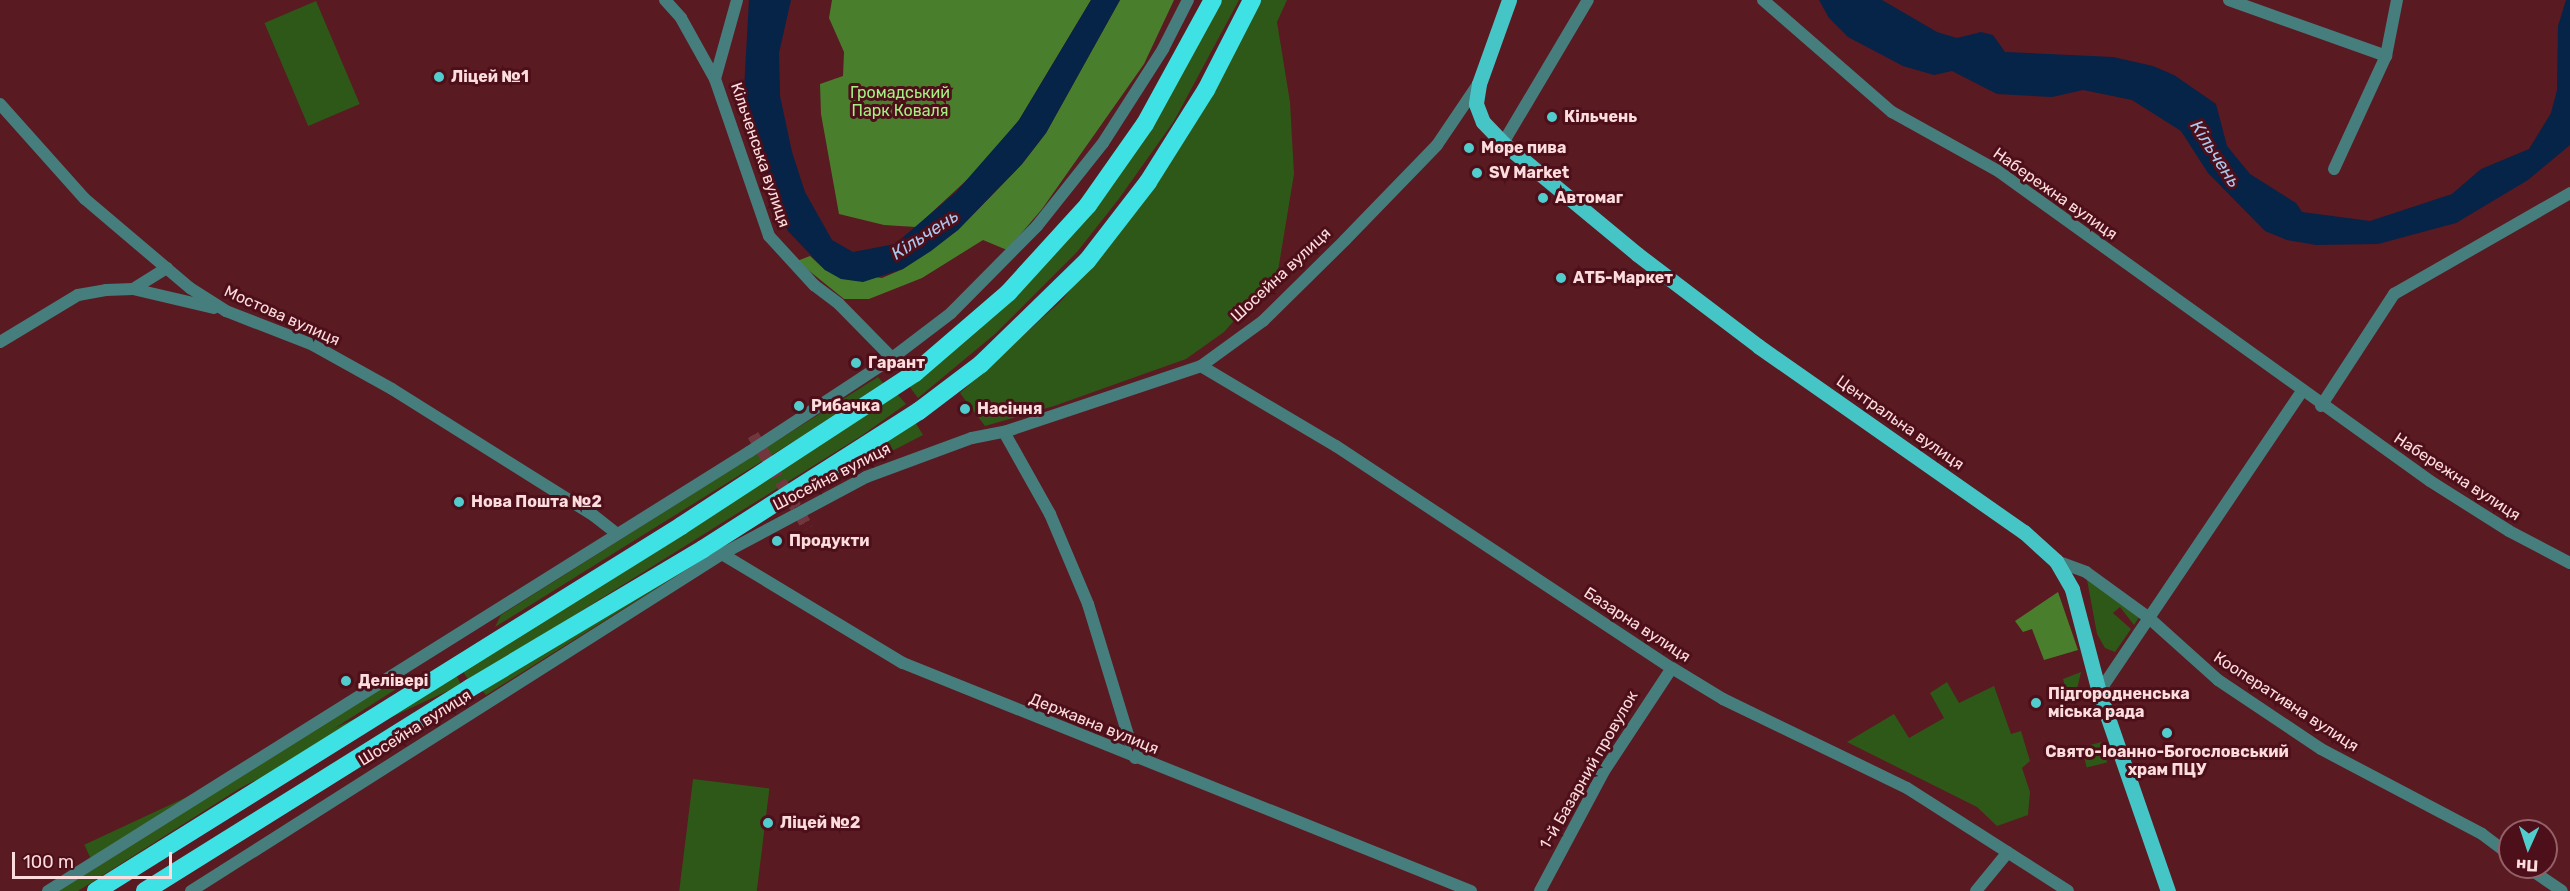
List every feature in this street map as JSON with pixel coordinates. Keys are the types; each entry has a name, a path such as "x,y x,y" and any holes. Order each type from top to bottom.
{"highway":[{"path":"96,891 681,526 915,373 1008,293 1088,205 1145,124 1212,0"},
{"path":"145,891 470,688 723,537 919,411 981,364 1087,261 1148,182 1206,90 1252,0"}],"main road":[{"name":"Шосейна вулиця","path":"1479,84 1509,0"},
{"name":"Центральна вулиця","path":"1479,84 1476,104 1483,122 1503,143 1637,254 1758,346 2024,532 2056,561 2072,589 2099,692 2168,891"}],"street":[{"name":"Кільченська вулиця","path":"665,0 681,18 715,79 769,236 814,285 839,304 892,358"},
{"path":"715,79 737,0"},
{"path":"48,891 892,358 984,284 1037,226 1103,143 1164,49 1188,0"},
{"path":"1503,143 1588,0"},
{"name":"Набережна вулиця","path":"1763,0 1892,112 1998,171 2321,406 2510,531 2570,562"},
{"path":"2229,0 2386,56"},
{"path":"2334,169 2386,56 2397,0"},
{"name":"Шосейна вулиця","path":"191,891 722,554 899,462 972,438 1004,432 1201,366 1263,321 1345,240 1437,145 1479,84"},
{"name":"Мостова вулиця","path":"0,104 85,199 167,268 226,311 313,345 392,389 616,533"},
{"path":"2321,406 2394,294 2570,193"},
{"path":"133,289 167,268"},
{"path":"0,342 78,295 133,289 226,311"},
{"name":"Базарна вулиця","path":"1201,366 1345,452 1672,668 1733,704 1907,788 2067,891"},
{"path":"2099,692 2302,391"},
{"path":"1004,432 1050,514 1088,604 1135,758"},
{"name":"Державна вулиця","path":"722,554 903,663 1471,891"},
{"name":"Кооперативна вулиця","path":"2056,561 2086,572 2149,618 2218,680 2321,749 2482,834 2498,846"},
{"name":"1-й Базарний провулок","path":"1540,891 1616,751 1672,668"},
{"path":"1976,891 2008,852"},
{"path":"2544,879 2562,891"}],"green space":[{"name":"Громадський Парк Коваля","path":"832,0 1091,0 1019,120 985,163 916,227 884,225 839,214 821,114 820,84 843,76 844,52 829,18"},
{"path":"1120,0 1174,0 1144,64 1042,209 1007,250 983,240 922,278 869,299 844,299 797,261 810,256 825,270 882,278 903,269 958,230 1022,164 1046,133"},
{"path":"1219,0 1239,0 1174,121 1118,200 1077,252 995,334 918,398 909,386 1056,253"},
{"path":"1261,0 1287,0 1277,22 1290,102 1294,174 1278,271 1224,332 1186,359 1054,406 985,426 960,393 1061,301 1140,207 1215,90"},
{"path":"316,1 360,104 308,126 264,23"},
{"path":"878,377 883,383 796,440 495,627 501,615"},
{"path":"897,394 906,404 861,436 469,681 461,668"},
{"path":"915,422 923,435 797,500 486,695 480,688"},
{"path":"2086,574 2140,616 2134,625 2120,607 2113,613 2131,629 2115,652 2105,648 2097,634"},
{"path":"2058,592 2078,650 2044,660 2032,629 2023,632 2015,621"},
{"path":"455,672 461,685 90,858 84,845"},
{"path":"2081,672 2077,689 2088,692 2089,697 2069,701 2063,679"},
{"path":"1947,682 1959,703 1994,686 2011,734 2021,731 2030,761 2022,768 2030,792 2028,815 1997,826 1977,807 1847,742 1894,714 1909,738 1944,718 1930,693"},
{"path":"401,686 78,891 59,891 379,690"},
{"path":"2102,742 2107,762 2087,767 2082,747"},
{"path":"693,779 769,788 757,891 679,891"}],"water":[{"path":"749,0 791,0 779,53 780,96 792,152 805,192 832,240 853,252 895,244 956,192 1019,120 1091,0 1120,0 1046,133 1022,164 958,230 931,251 903,269 863,282 841,279 825,270 788,231 773,203 744,90"},
{"path":"1819,0 1882,0 1937,32 1957,38 1981,32 1993,35 2005,52 2113,57 2153,66 2174,75 2216,104 2227,146 2250,174 2296,203 2302,212 2370,221 2452,194 2481,169 2529,149 2551,113 2557,90 2558,26 2566,0 2570,0 2570,145 2528,180 2456,223 2378,244 2316,245 2287,240 2265,231 2208,173 2181,131 2132,100 2083,90 2052,97 1997,94 1952,71 1934,75 1903,66 1848,37 1829,18"}],"tunnel":[{"path":"753,435 808,528"}],"place":[{"name":"Ліцей №1","path":"439,77"},
{"name":"Кільчень","path":"1552,117"},
{"name":"Море пива","path":"1469,148"},
{"name":"SV Market","path":"1477,173"},
{"name":"Автомаг","path":"1543,198"},
{"name":"АТБ-Маркет","path":"1561,278"},
{"name":"Гарант","path":"856,363"},
{"name":"Рибачка","path":"799,406"},
{"name":"Насіння","path":"965,409"},
{"name":"Нова Пошта №2","path":"459,502"},
{"name":"Продукти","path":"777,541"},
{"name":"Делівері","path":"346,681"},
{"name":"Підгородненська міська рада","path":"2036,703"},
{"name":"Свято-Іоанно-Богословський храм ПЦУ","path":"2167,733"},
{"name":"Ліцей №2","path":"768,823"}]}
